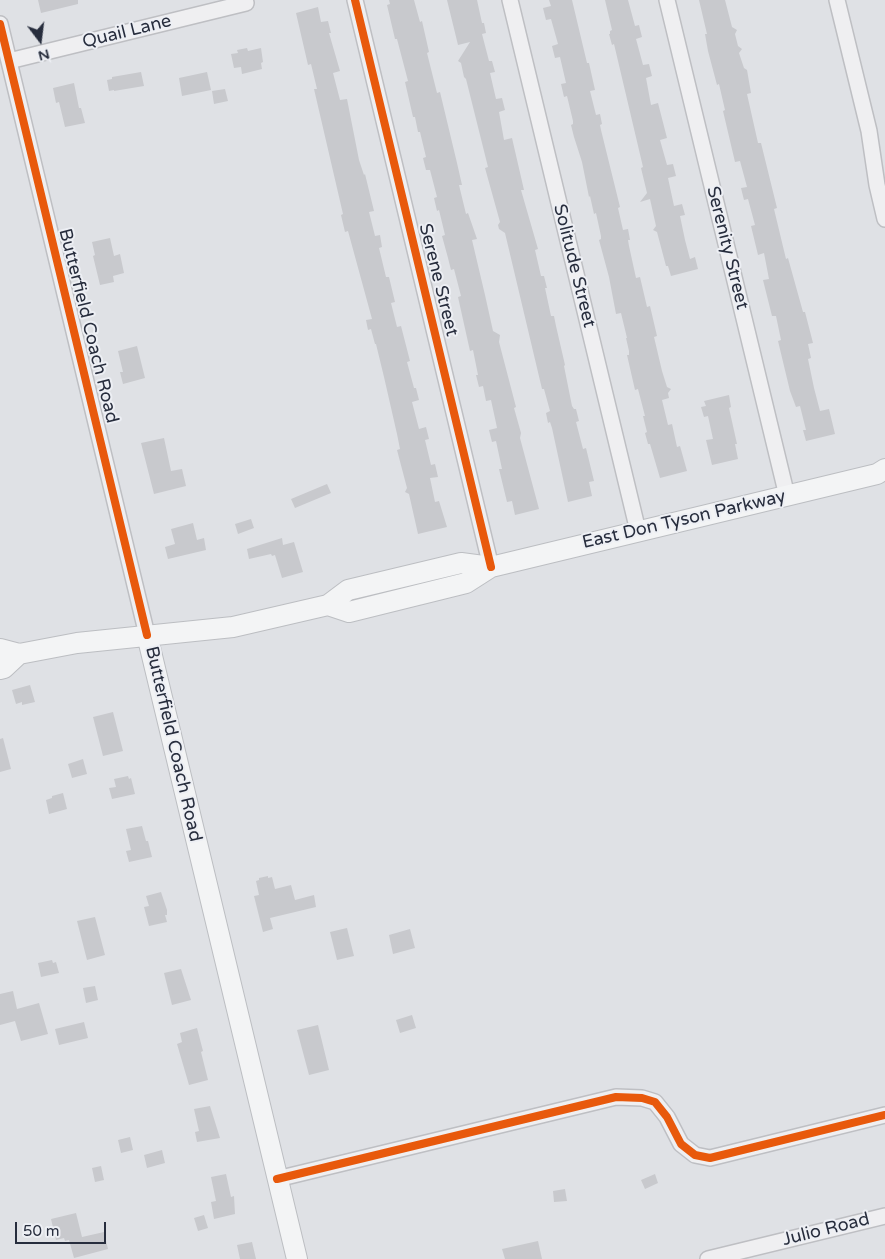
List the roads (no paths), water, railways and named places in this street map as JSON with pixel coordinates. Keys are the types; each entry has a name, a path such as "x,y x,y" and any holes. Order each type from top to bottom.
{"main road":[{"name":"East Don Tyson Parkway","path":"0,669 4,668 10,652 147,635 233,627 328,605 348,590 461,563 491,566 882,473"},
{"name":"Butterfield Coach Road","path":"147,635 297,1259"}],"street":[{"name":"Serene Street","path":"355,0 491,566"},
{"name":"Solitude Street","path":"510,0 638,531"},
{"name":"Serenity Street","path":"667,0 787,496"},
{"path":"837,0 869,131 877,185 885,219"},
{"name":"Quail Lane","path":"9,61 246,3"},
{"name":"Butterfield Coach Road","path":"0,24 147,635"},
{"path":"277,1180 616,1097 642,1098 655,1102 667,1117 682,1144 696,1155 710,1158 885,1115"},
{"name":"Julio Road","path":"708,1259 885,1216"}]}
